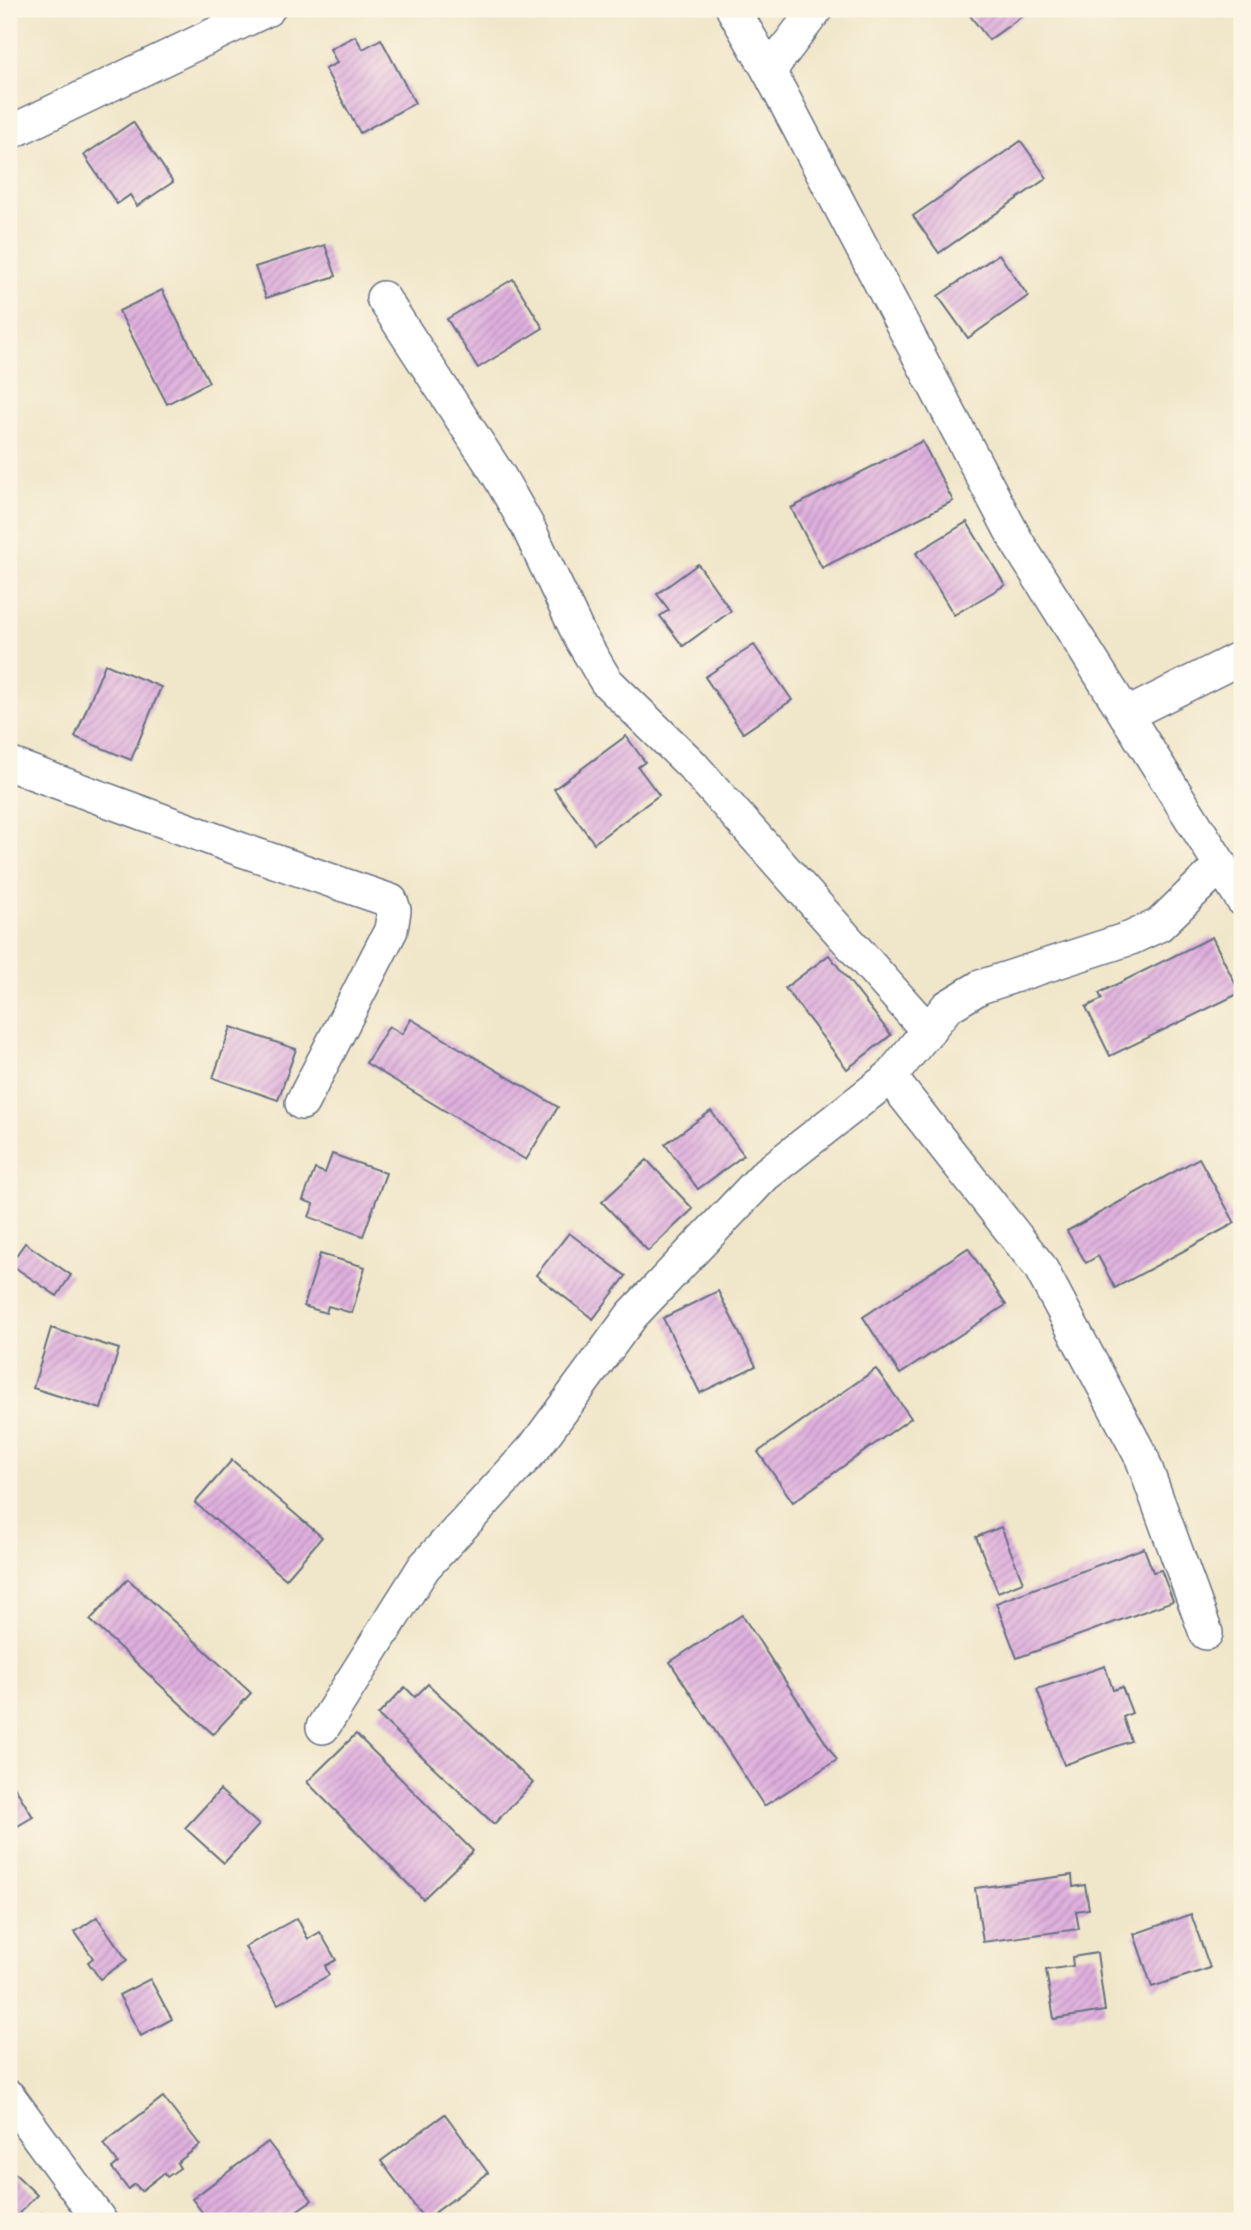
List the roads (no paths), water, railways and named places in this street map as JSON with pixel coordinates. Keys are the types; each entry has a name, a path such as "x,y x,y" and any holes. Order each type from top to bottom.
{"street":[{"path":"733,9 769,71 1017,542 1242,898"},
{"path":"769,71 816,9"},
{"path":"9,133 258,11"},
{"path":"383,298 499,476 528,527 580,637 606,681 691,764 928,1031"},
{"path":"1126,715 1242,657"},
{"path":"9,764 245,851 391,901 394,910 391,930 302,1103"},
{"path":"323,1727 424,1567 534,1448 632,1315 765,1175 890,1077 947,1007 980,987 1131,938 1159,925 1221,865"},
{"path":"890,1077 1040,1267 1142,1458 1206,1633"},
{"path":"9,2097 100,2221"}]}
